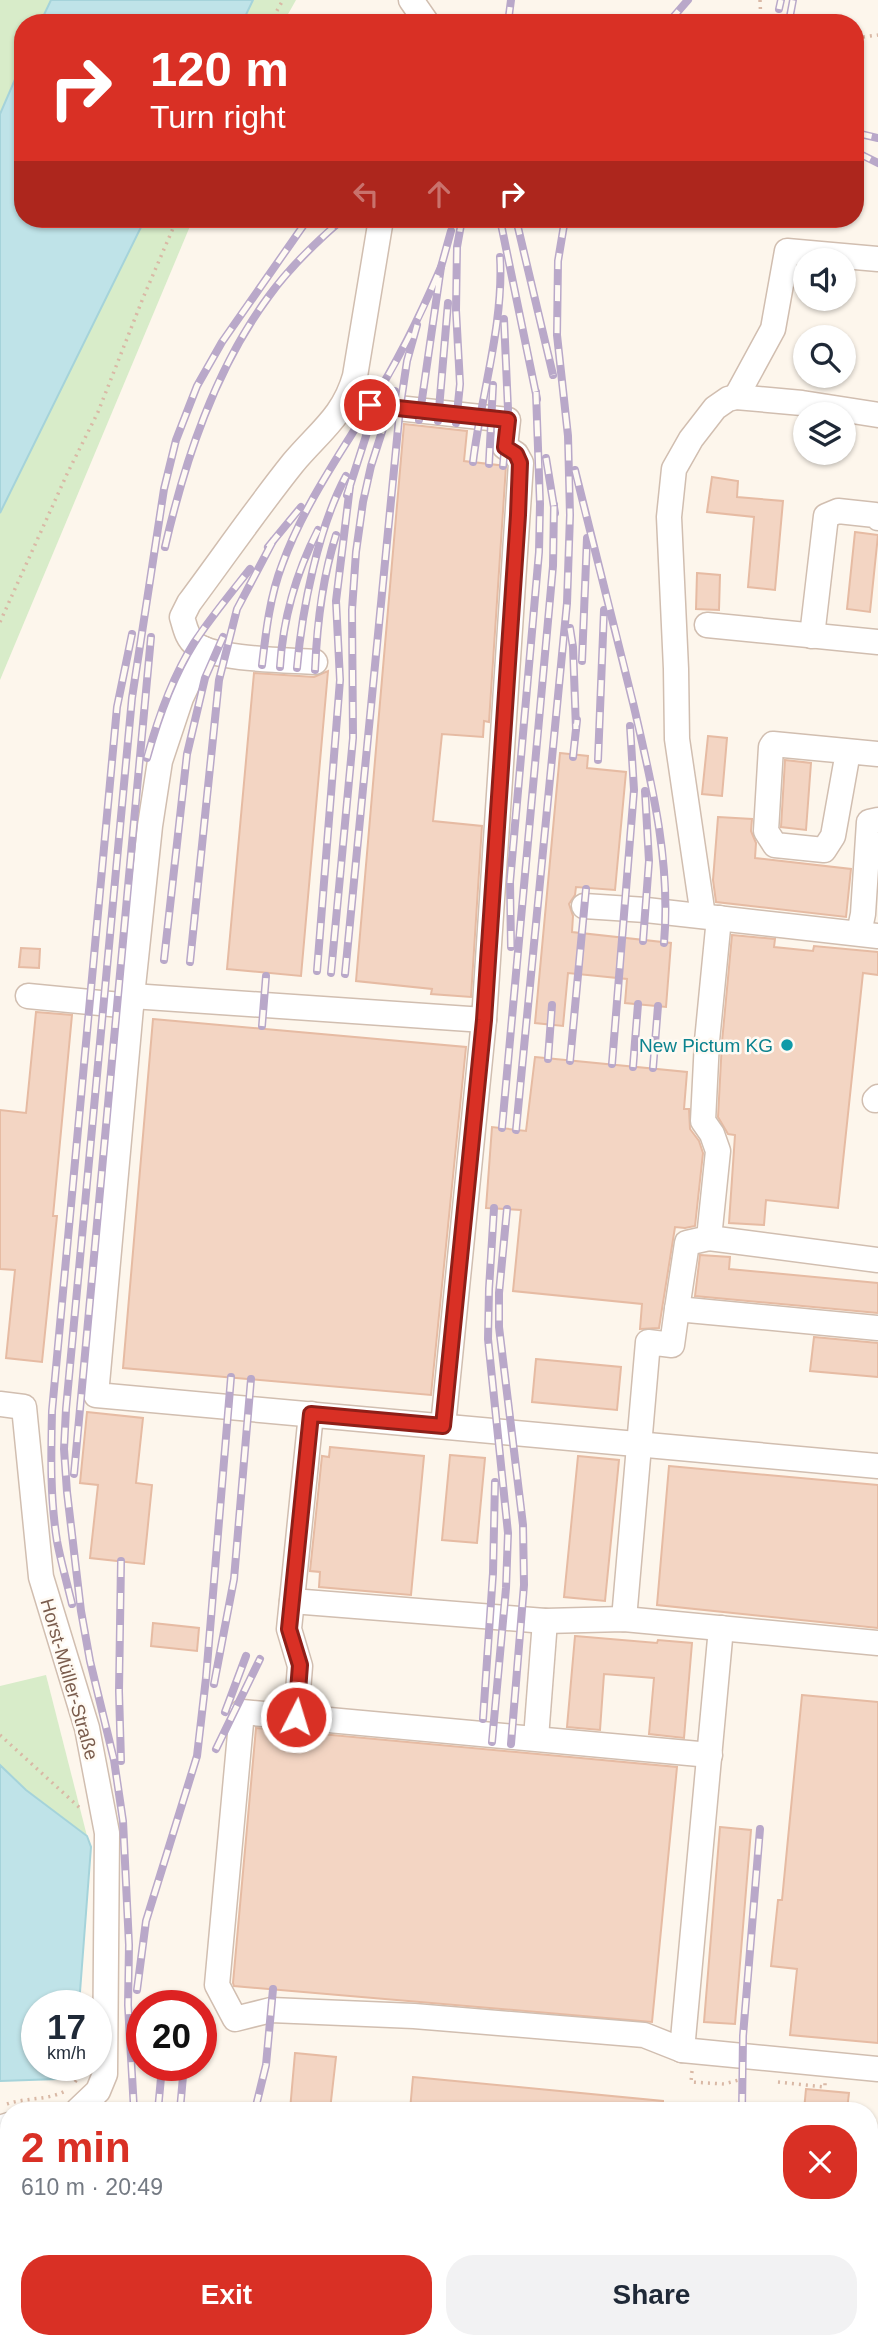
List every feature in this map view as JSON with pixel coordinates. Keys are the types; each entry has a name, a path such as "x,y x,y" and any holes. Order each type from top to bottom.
{"street":[{"path":"315,662 225,654 204,649 194,644 182,617 189,603 293,463 340,411 349,396 355,376 380,228"},
{"path":"736,397 773,329 787,251 878,259"},
{"path":"349,396 370,405 508,420 505,447 516,454 520,463 484,1020 443,1426"},
{"path":"709,1238 718,1151 712,1134 703,1121 711,917 677,740 669,517 674,469 691,439 715,408 727,399 736,397 802,403 878,415"},
{"path":"812,636 826,516 838,511 875,515 878,519"},
{"path":"707,625 878,642"},
{"path":"204,649 181,698 160,761 150,826 96,1395 878,1465"},
{"path":"848,752 833,836 829,844 824,850 775,845 766,831 773,744 878,754"},
{"path":"584,906 868,934 863,914 869,822 878,820"},
{"path":"28,996 484,1020"},
{"path":"624,1619 648,1342 672,1345 687,1243 709,1238 878,1260"},
{"path":"677,1310 878,1328"},
{"name":"Horst-Müller-Straße","path":"12,1406 41,1577 87,1728 107,1833 105,2074 98,2091 86,2102"},
{"path":"296,1717 300,1665 289,1629 311,1414"},
{"path":"292,1601 545,1621 624,1619 878,1643"},
{"path":"536,1738 545,1621"},
{"path":"688,2051 721,1628"},
{"path":"710,1755 242,1712 216,1985 235,2019 271,2010 414,2016 644,2035 688,2051 878,2069"}],"path":[{"path":"0,622 66,474 98,412 173,228"},
{"path":"0,1735 75,1804"},
{"path":"688,2051 691,2082 724,2084 742,2078 756,2080"},
{"path":"770,2081 825,2087 827,2064"},
{"path":"13,2102 45,2098 63,2092 76,2081"}],"green space":[{"path":"0,0 74,0 68,14 14,14 14,137 0,169"},
{"path":"253,0 296,0 288,14 246,14"},
{"path":"141,228 189,228 0,680 0,513"},
{"path":"46,1675 87,1836 26,1790 0,1765 0,1686"}],"water":[{"path":"51,0 253,0 246,14 44,14"},
{"path":"14,82 14,228 141,228 0,513 0,114"},
{"path":"0,1765 26,1790 87,1836 91,1847 80,1990 21,1990 21,2080 0,2081"}],"building":[{"path":"404,424 467,431 464,461 506,466 489,722 484,721 483,737 442,734 433,821 482,826 471,997 431,994 432,989 356,981"},
{"path":"712,477 738,481 737,497 783,501 775,590 748,587 754,517 707,512"},
{"path":"855,532 878,535 870,612 847,609"},
{"path":"697,573 720,575 719,610 696,609"},
{"path":"328,671 301,976 227,969 254,673 314,677"},
{"path":"708,736 727,738 722,796 702,794"},
{"path":"560,753 588,756 587,768 626,772 615,890 576,887 575,895 569,904 573,916 572,932 671,943 666,1007 625,1003 627,979 568,973 563,1026 535,1023"},
{"path":"785,760 811,763 806,830 781,827"},
{"path":"718,817 752,819 751,831 756,843 755,858 851,869 846,917 716,902 713,880"},
{"name":"New Pictum KG","path":"732,935 775,939 774,947 813,951 814,946 878,952 878,975 863,973 838,1208 766,1200 764,1225 729,1223 735,1135 728,1134 718,1117"},
{"path":"21,948 40,949 39,968 19,967"},
{"path":"36,1012 72,1015 53,1216 57,1216 42,1362 6,1358 15,1270 0,1269 0,1110 26,1113"},
{"path":"153,1019 466,1047 431,1395 123,1368"},
{"path":"535,1057 687,1072 684,1109 689,1109 690,1129 699,1141 703,1153 695,1226 675,1227 659,1328 640,1329 642,1304 513,1291 521,1210 486,1208 492,1127 526,1131"},
{"path":"700,1255 730,1257 729,1269 878,1283 878,1313 695,1296"},
{"path":"814,1337 878,1343 878,1377 810,1371"},
{"path":"536,1359 621,1367 617,1410 532,1402"},
{"path":"87,1412 143,1418 136,1483 152,1485 144,1564 90,1558 98,1485 80,1483"},
{"path":"330,1447 424,1456 411,1595 319,1587 320,1572 310,1571 322,1456 329,1457"},
{"path":"450,1455 485,1458 477,1543 442,1540"},
{"path":"578,1456 619,1460 605,1601 564,1597"},
{"path":"669,1466 878,1485 878,1628 657,1605"},
{"path":"153,1623 199,1628 197,1651 151,1646"},
{"path":"575,1636 692,1643 684,1738 649,1734 654,1678 604,1674 600,1730 567,1727"},
{"path":"802,1695 878,1702 878,2043 790,2035 797,1969 771,1966 778,1900 782,1900"},
{"path":"256,1728 677,1767 652,2022 234,1986"},
{"path":"720,1827 751,1830 735,2024 704,2022"},
{"path":"295,2053 336,2057 331,2102 291,2102"},
{"path":"413,2077 663,2101 663,2102 411,2102"},
{"path":"806,2089 849,2093 848,2102 805,2102"}],"railway":[{"path":"509,14 511,0"},
{"path":"676,14 688,0"},
{"path":"779,9 781,0"},
{"path":"790,14 793,0"},
{"path":"864,135 878,138"},
{"path":"864,156 878,163"},
{"path":"134,2102 123,1821 114,1760 81,1611 67,1492 64,1449 66,1409 132,698 164,489 176,440 197,386 222,342 302,228"},
{"path":"165,547 192,449 233,354 277,285 333,228"},
{"path":"456,423 460,384 456,310 457,247 460,228"},
{"path":"502,228 537,399"},
{"path":"518,228 553,375"},
{"path":"516,1130 567,603 570,515 568,436 557,335 558,261 564,228"},
{"path":"419,420 441,267 451,231"},
{"path":"473,462 499,308 500,257"},
{"path":"262,665 271,601 290,544 322,483 400,354 441,267"},
{"path":"438,421 448,303"},
{"path":"503,466 508,409 504,319"},
{"path":"345,974 400,408 407,361 417,325"},
{"path":"489,464 493,385"},
{"path":"331,973 353,738 352,610 356,552 371,466 395,391"},
{"path":"511,947 510,882 539,552 536,392"},
{"path":"347,495 375,408"},
{"path":"546,458 555,513"},
{"path":"575,470 653,795 665,883 664,943"},
{"path":"297,668 313,569 327,520 346,476"},
{"path":"317,971 340,680 336,601 350,486"},
{"path":"502,1128 553,566 554,505"},
{"path":"268,547 301,507"},
{"path":"280,667 292,596 318,530"},
{"path":"315,670 321,602 336,535"},
{"path":"582,661 587,538"},
{"path":"190,962 219,680 237,609 273,541"},
{"path":"147,758 166,699 186,656 250,569"},
{"path":"598,760 604,610"},
{"path":"570,628 576,729"},
{"path":"72,1604 53,1509 52,1411 117,707 132,634"},
{"path":"74,1474 151,637"},
{"path":"164,960 187,754 205,678 223,637"},
{"path":"573,757 577,720"},
{"path":"612,1064 634,790 630,726"},
{"path":"643,941 649,861 645,791"},
{"path":"570,1061 586,889"},
{"path":"262,1026 266,976"},
{"path":"633,1067 638,1004"},
{"path":"548,1059 552,1005"},
{"path":"653,1068 658,1006"},
{"path":"492,1742 506,1588 508,1533 488,1339 494,1208"},
{"path":"507,1209 499,1293 499,1327 523,1525 524,1585 511,1744"},
{"path":"137,1990 146,1921 197,1756 231,1377"},
{"path":"214,1684 234,1579 251,1379"},
{"path":"483,1719 493,1573 495,1482"},
{"path":"121,1561 121,1761"},
{"path":"225,1712 246,1656"},
{"path":"216,1749 260,1659"},
{"path":"742,2102 743,2036 760,1829"},
{"path":"257,2102 266,2065 273,1989"},
{"path":"159,2102 161,2081"},
{"path":"181,2102 183,2081"}],"place":[{"name":"New Pictum KG","path":"787,1045"}],"route":[{"path":"296,1717 300,1665 289,1629 311,1414 443,1426 484,1020 518,515 520,463 516,454 505,447 508,420 370,405"}]}
